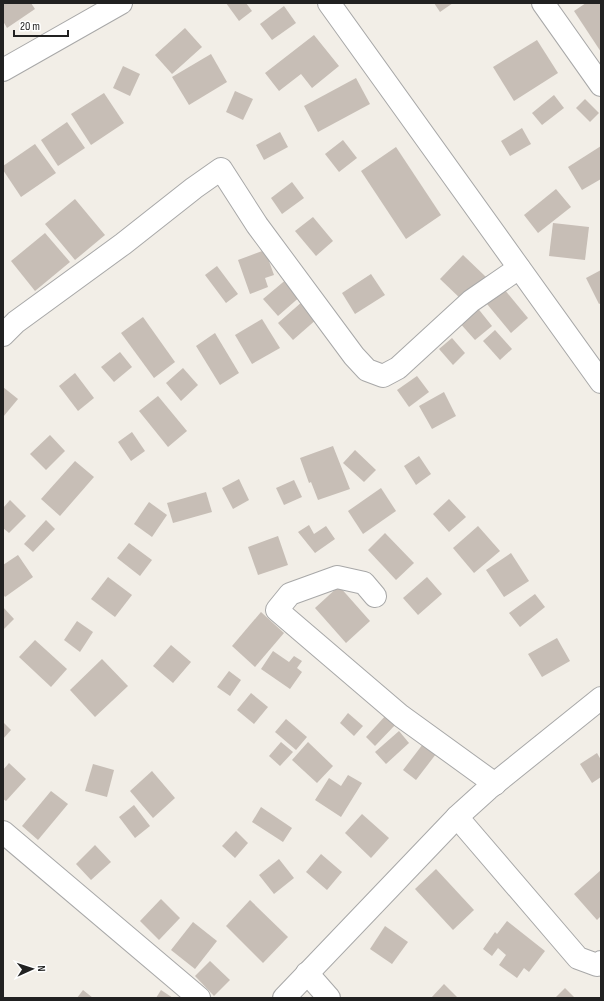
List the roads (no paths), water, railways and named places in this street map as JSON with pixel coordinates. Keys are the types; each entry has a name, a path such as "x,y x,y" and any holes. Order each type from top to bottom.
{"street":[{"path":"3,70 121,3"},
{"path":"329,3 601,382"},
{"path":"543,3 601,85"},
{"path":"3,335 16,322 123,244 194,188 221,169 257,226 346,345 367,370 383,376 398,368 471,301 519,268"},
{"path":"375,596 364,583 337,577 290,594 277,610 401,716 495,784"},
{"path":"284,998 457,817 495,784 601,698"},
{"path":"457,817 578,958 600,966"},
{"path":"3,832 199,998"},
{"path":"307,973 329,998"}]}
